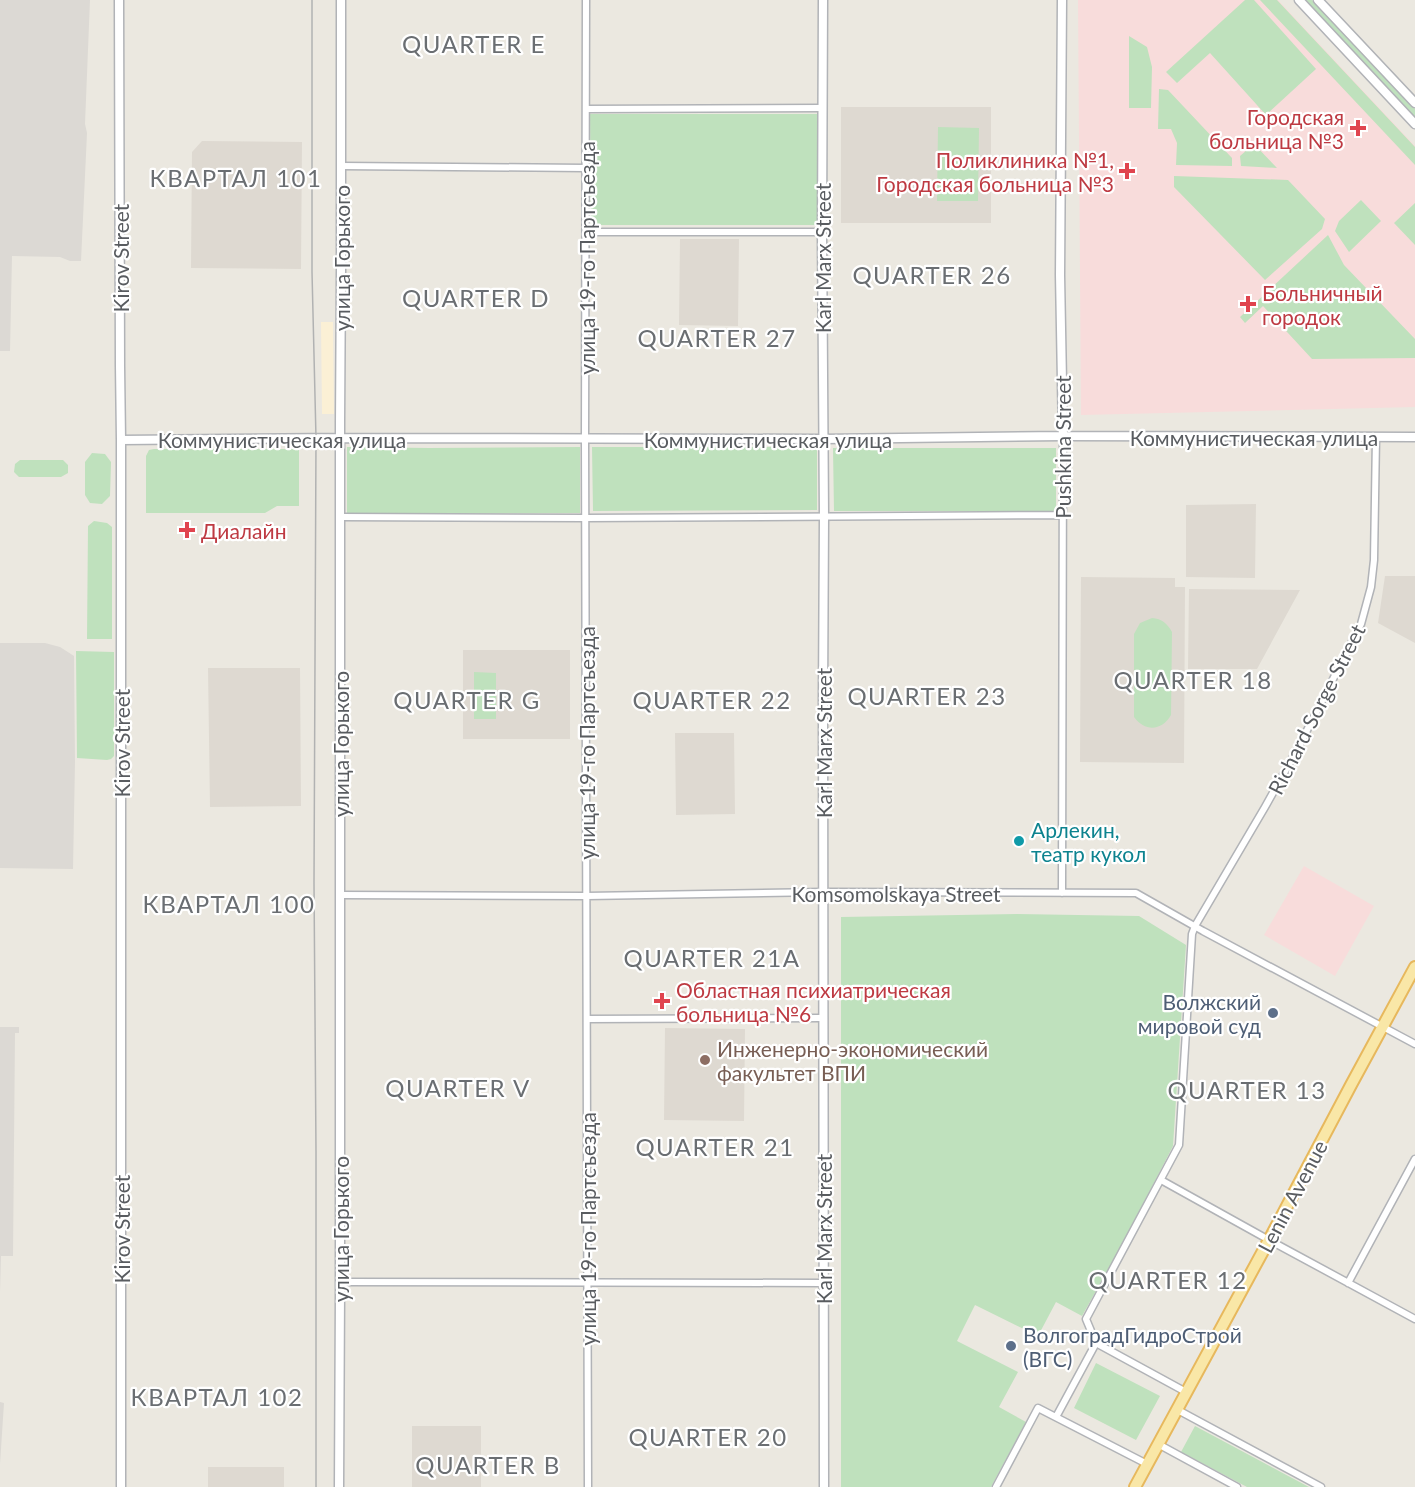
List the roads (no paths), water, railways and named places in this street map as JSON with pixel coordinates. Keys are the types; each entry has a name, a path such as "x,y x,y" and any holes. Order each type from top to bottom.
{"main road":[{"name":"Lenin Avenue","path":"1134,1487 1415,968"}],"street":[{"name":"Kirov Street","path":"120,0 122,1487"},
{"name":"улица Горького","path":"339,1487 340,0"},
{"name":"улица 19-го Партсъезда","path":"586,0 588,1487"},
{"name":"Karl Marx Street","path":"823,0 824,1487"},
{"name":"Pushkina Street","path":"1062,0 1060,275 1063,436 1062,893"},
{"path":"1299,0 1415,124"},
{"path":"1318,0 1415,103"},
{"path":"586,109 822,108"},
{"path":"341,166 586,168"},
{"path":"586,232 822,232"},
{"name":"Коммунистическая улица","path":"122,440 823,439 1063,436 1415,437"},
{"name":"Richard Sorge Street","path":"1195,926 1298,748 1361,624 1371,586 1374,560 1376,437"},
{"path":"340,517 1063,515"},
{"name":"Komsomolskaya Street","path":"340,895 1136,893 1415,1044"},
{"path":"1186,1392 1096,1343 1086,1319 1179,1145 1192,934 1195,926"},
{"path":"587,1019 823,1018"},
{"path":"1348,1283 1415,1159"},
{"path":"1161,1180 1415,1319"},
{"path":"340,1282 824,1283"},
{"path":"1056,1417 1096,1343"},
{"path":"996,1487 1038,1408 1147,1464"},
{"path":"1176,1409 1321,1487"},
{"path":"1157,1444 1237,1487"}],"tram line":[{"path":"312,0 312,272 316,438 314,883 316,1487"}],"place":[{"name":"Городская больница №3","path":"1358,128"},
{"name":"Поликлиника №1, Городская больница №3","path":"1127,171"},
{"name":"Больничный городок","path":"1248,304"},
{"name":"Диалайн","path":"187,530"},
{"name":"Арлекин, театр кукол","path":"1019,841"},
{"name":"Областная психиатрическая больница №6","path":"662,1001"},
{"name":"Волжский мировой суд","path":"1273,1013"},
{"name":"Инженерно-экономический факультет ВПИ","path":"705,1060"},
{"name":"ВолгоградГидроСтрой (ВГС)","path":"1011,1346"}],"district":[{"name":"QUARTER E","path":"474,43"},
{"name":"КВАРТАЛ 101","path":"236,177"},
{"name":"QUARTER 26","path":"932,274"},
{"name":"QUARTER D","path":"476,297"},
{"name":"QUARTER 27","path":"717,337"},
{"name":"QUARTER 18","path":"1193,679"},
{"name":"QUARTER 23","path":"927,695"},
{"name":"QUARTER G","path":"467,699"},
{"name":"QUARTER 22","path":"712,699"},
{"name":"КВАРТАЛ 100","path":"229,903"},
{"name":"QUARTER 21A","path":"712,957"},
{"name":"QUARTER V","path":"458,1087"},
{"name":"QUARTER 13","path":"1247,1089"},
{"name":"QUARTER 21","path":"715,1146"},
{"name":"QUARTER 12","path":"1168,1279"},
{"name":"КВАРТАЛ 102","path":"217,1396"},
{"name":"QUARTER 20","path":"708,1436"},
{"name":"QUARTER B","path":"488,1464"}]}
